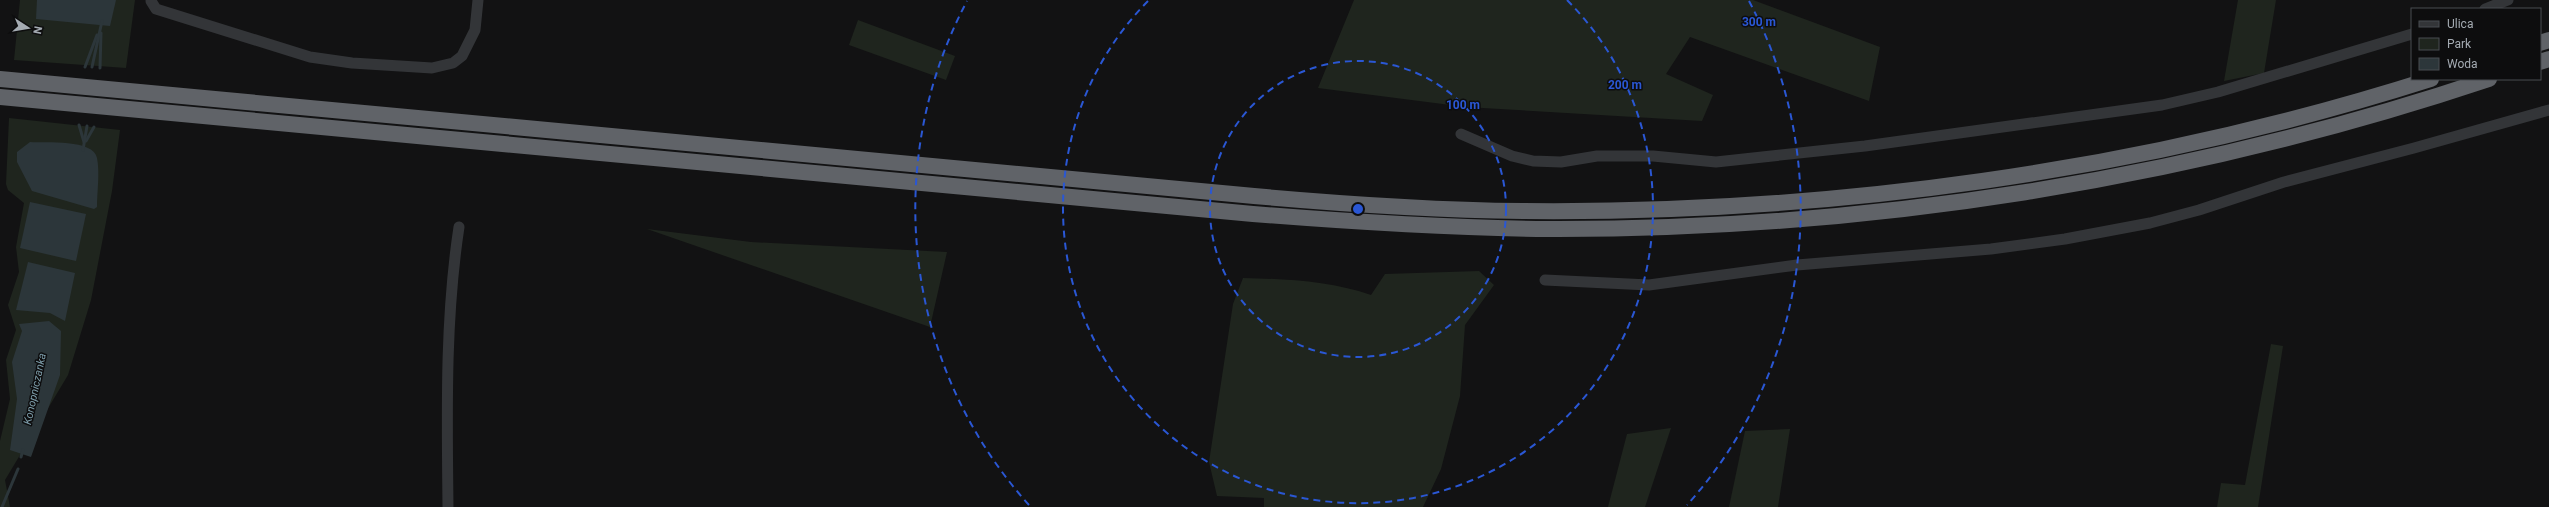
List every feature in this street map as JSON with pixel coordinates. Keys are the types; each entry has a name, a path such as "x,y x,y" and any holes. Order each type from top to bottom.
{"highway":[{"path":"0,79 1238,195 1381,206 1522,211 1638,210 1751,205 1884,193 2000,178 2098,162 2206,139 2308,114 2427,80"},
{"path":"0,97 1269,216 1415,225 1551,229 1668,227 1791,220 1923,206 2032,191 2148,170 2270,142 2370,116 2486,80"}],"street":[{"path":"151,1 156,9 310,57 352,63 432,68 452,63 462,56 475,30 478,0"},
{"path":"2488,8 2508,0"},
{"path":"1461,134 1512,156 1533,161 1561,162 1597,156 1653,156 1716,162 1896,142 2162,105 2218,92 2411,34"},
{"path":"1545,280 1650,285 1797,265 1991,249 2065,239 2150,223 2192,212 2284,182 2414,148 2549,110"},
{"path":"448,507 448,350 452,270 459,227"}],"green space":[{"path":"20,0 135,0 126,68 14,60"},
{"path":"1354,0 1753,0 1880,47 1869,101 1690,37 1666,74 1713,95 1702,121 1466,107 1318,88"},
{"path":"2238,0 2276,0 2264,73 2224,81"},
{"path":"858,20 955,56 946,80 849,45"},
{"path":"9,118 120,130 112,191 91,300 68,375 5,480 10,507 0,507 0,441 10,399 6,360 16,330 8,305 19,272 16,247 24,203 8,190 6,184"},
{"path":"647,229 751,242 947,252 930,327"},
{"path":"1479,271 1494,285 1465,325 1460,396 1441,469 1423,507 1264,507 1264,498 1217,496 1209,462 1233,304 1243,278 1292,280 1324,284 1355,290 1371,295 1385,274"},
{"path":"2271,344 2283,346 2258,507 2217,507 2221,483 2245,485"},
{"path":"1671,428 1645,507 1608,507 1627,434"},
{"path":"1790,429 1778,507 1729,507 1745,431"}],"water":[{"path":"37,0 116,0 110,26 36,19"},
{"path":"30,142 68,143 87,148 94,152 97,158 98,170 97,207 94,209 32,191 17,162 17,152"},
{"path":"30,202 86,214 76,261 20,248"},
{"path":"28,262 75,273 65,321 50,313 16,310"},
{"path":"49,321 61,331 60,375 31,457 10,450 17,399 12,362 22,331 19,324"}],"waterway":[{"path":"92,67 102,21"},
{"path":"100,68 101,33"},
{"path":"85,67 97,35"},
{"path":"79,125 84,142"},
{"path":"83,150 87,126"},
{"path":"86,141 94,127"},
{"name":"Konopniczanka","path":"21,457 23,450"},
{"name":"Konopniczanka","path":"2,507 18,469"}]}
